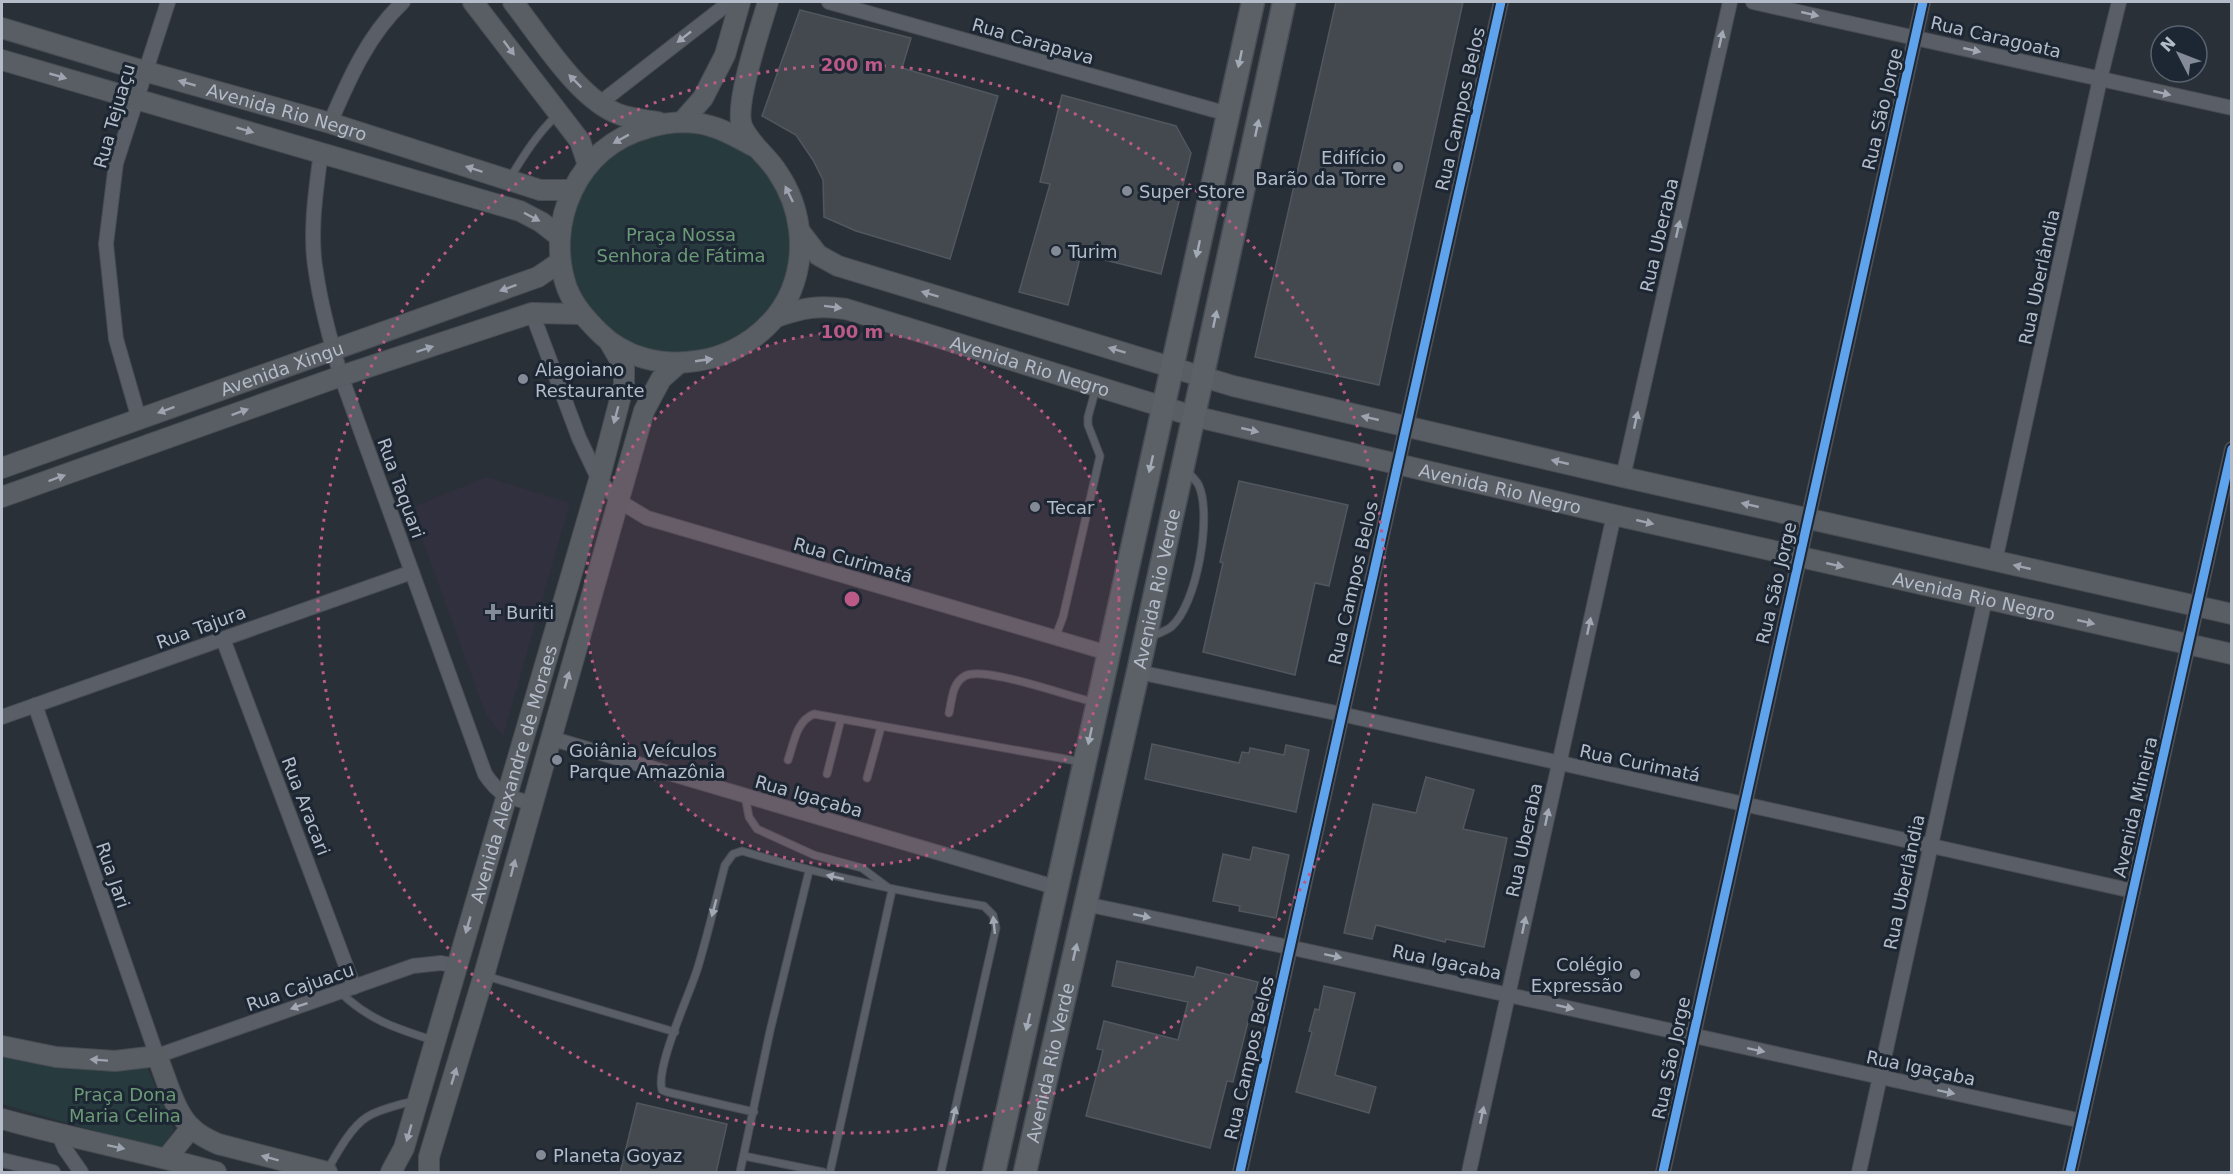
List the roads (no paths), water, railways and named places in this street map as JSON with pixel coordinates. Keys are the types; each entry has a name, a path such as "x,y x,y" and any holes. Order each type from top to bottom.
{"main road":[{"path":"473,2 580,141 588,165"},
{"path":"513,2 572,80 600,103 621,115 716,128 733,134 755,147"},
{"path":"740,2 725,55 703,98 673,122 635,131 609,145 588,165 571,190 563,212 559,236 560,262 568,290 581,314 608,341 630,354 653,361 678,364 715,359 723,355 748,342 776,317 791,291 799,263 801,233 793,201 778,171 755,147 741,124 743,90 768,2"},
{"name":"Avenida Rio Verde","path":"994,1173 1253,2"},
{"name":"Avenida Rio Verde","path":"1025,1173 1138,672 1284,2"},
{"name":"Avenida Rio Negro","path":"2,28 330,123 540,190 555,192 571,190"},
{"name":"Avenida Rio Negro","path":"2,60 520,211 541,222 559,236"},
{"path":"801,233 818,255 838,266 1233,386 1623,477 2232,614"},
{"name":"Avenida Xingu","path":"2,468 538,277 560,262"},
{"name":"Avenida Rio Negro","path":"776,317 804,308 825,306 846,309 1193,416 1614,515 2232,654"},
{"name":"Avenida Xingu","path":"2,497 341,376 532,313 581,314"},
{"name":"Avenida Alexandre de Moraes","path":"391,1173 404,1148 599,480 624,384 624,367 608,341"},
{"name":"Avenida Alexandre de Moraes","path":"429,1173 429,1157 484,975 644,411 662,379 678,364"},
{"path":"2,1046 56,1057 115,1061 157,1056 180,1114 191,1128 218,1144 326,1172"},
{"path":"2,1119 59,1135 167,1158 216,1173"},
{"path":"167,1158 191,1128"}],"street":[{"name":"Rua Tejuaçu","path":"139,419 117,339 106,244 116,163 168,2"},
{"path":"330,123 356,64 390,14 403,2"},
{"path":"600,103 730,2"},
{"name":"Rua Carapava","path":"829,2 1228,114"},
{"name":"Rua Campos Belos","path":"1240,1173 1396,464 1501,2"},
{"name":"Rua Uberaba","path":"1623,477 1730,2"},
{"name":"Rua Caragoata","path":"1753,2 2232,108"},
{"name":"Rua São Jorge","path":"1663,1173 1923,2"},
{"name":"Rua Uberlândia","path":"1995,561 2100,79 2119,2"},
{"name":"Rua Taquari","path":"321,152 314,202 315,270 333,350 485,774 494,787 505,796"},
{"path":"532,313 579,438 599,480"},
{"name":"Avenida Mineira","path":"2070,1173 2232,449"},
{"name":"Rua Curimatá","path":"599,480 619,501 647,518 1108,653"},
{"name":"Rua Uberaba","path":"1469,1173 1614,515"},
{"name":"Rua Tajura","path":"2,717 412,572"},
{"name":"Rua Uberlândia","path":"1859,1173 1985,599"},
{"name":"Rua Aracari","path":"223,639 354,987"},
{"name":"Rua Curimatá","path":"1138,672 1341,714 2133,891"},
{"name":"Rua Jari","path":"35,705 157,1056"},
{"name":"Rua Igaçaba","path":"550,738 1058,888"},
{"path":"505,796 531,803"},
{"name":"Rua Igaçaba","path":"1085,904 1509,994 2082,1121"},
{"name":"Rua Cajuacu","path":"157,1056 413,966 441,963 457,966"},
{"path":"59,1135 65,1149 81,1173"},
{"path":"2,1160 53,1173"}],"lane":[{"path":"508,180 530,144 559,113"},
{"path":"1055,638 1063,617 1100,456 1088,425 1096,386"},
{"path":"1145,639 1171,627 1183,612 1194,585 1201,553 1204,505 1199,485 1183,466"},
{"path":"949,713 955,687 963,676 978,672 998,675 1072,698 1097,702"},
{"path":"788,760 800,725 806,717 814,714 1085,763"},
{"path":"827,774 842,719"},
{"path":"867,778 881,726"},
{"path":"745,796 749,817 757,829 814,855 862,868 892,890"},
{"path":"754,1112 663,1090 662,1078 697,969 725,865 733,854 742,851 809,871 892,890 984,906 990,910 996,928 941,1173"},
{"path":"740,1173 773,1020 809,871"},
{"path":"830,1173 892,890"},
{"path":"484,975 675,1032"},
{"path":"340,992 355,1006 388,1026 435,1041"},
{"path":"326,1172 342,1145 365,1118 388,1108 418,1100"},
{"path":"744,1156 823,1173"}],"place":[{"name":"Edifício Barão da Torre","path":"1398,167"},
{"name":"Super Store","path":"1127,191"},
{"name":"Turim","path":"1056,251"},
{"name":"Alagoiano Restaurante","path":"523,379"},
{"name":"Tecar","path":"1035,507"},
{"name":"Buriti","path":"493,612"},
{"name":"Goiânia Veículos Parque Amazônia","path":"557,760"},
{"name":"Colégio Expressão","path":"1635,974"},
{"name":"Planeta Goyaz","path":"541,1155"}],"park label":[{"name":"Praça Nossa Senhora de Fátima","path":"681,244"},
{"name":"Praça Dona Maria Celina","path":"125,1104"}]}
